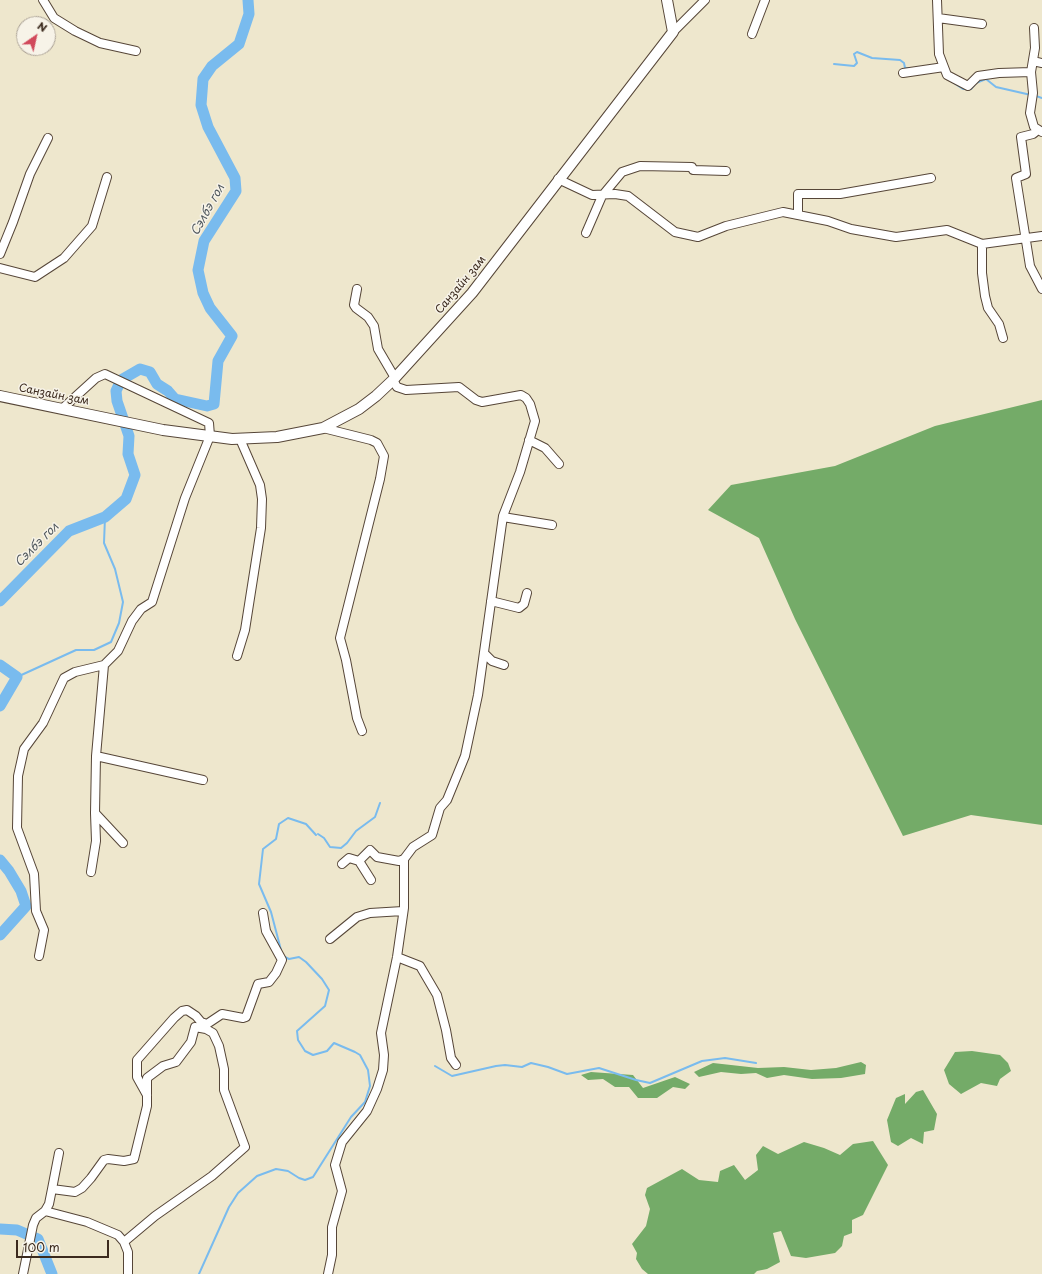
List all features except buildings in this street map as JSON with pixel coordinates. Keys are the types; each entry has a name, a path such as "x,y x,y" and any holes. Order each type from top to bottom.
{"main road":[{"path":"667,0 673,32"},
{"name":"Санзайн зам","path":"0,396 163,430 240,439 277,437 323,428 359,409 394,379 472,293 673,32"}],"street":[{"path":"43,0 54,18 75,31 100,43 136,51"},
{"path":"673,32 705,0"},
{"path":"752,34 765,0"},
{"path":"937,0 939,54 947,75 968,86 978,76 999,73 1032,72"},
{"path":"938,18 982,24"},
{"path":"1034,28 1032,72 1033,93 1030,112 1034,128 1040,131"},
{"path":"1033,61 1042,63"},
{"path":"903,73 944,67"},
{"path":"1040,131 1021,137 1026,174 1016,178 1030,266 1042,289"},
{"path":"0,254 30,174 48,138"},
{"path":"586,233 602,196 622,172 640,166 692,167 693,170 726,171"},
{"path":"0,268 35,277 64,258 92,226 107,177"},
{"path":"798,215 798,194 840,194 930,178"},
{"path":"558,180 592,195 602,196 615,194 628,196 675,232 698,237 726,226 783,212 828,221 851,229 896,237 947,230 982,244 1042,236"},
{"path":"982,244 982,273 985,296 988,308 999,324 1003,338"},
{"path":"357,289 354,305 368,317 374,326 378,349 397,387 406,390 459,387 476,400 482,402 521,395 526,398 530,404 535,421 520,472 503,517 478,695 465,756 447,800 440,808 432,835 413,847 404,859 399,861 377,856 370,850 360,861"},
{"path":"40,956 44,930 36,911 34,874 17,828 18,776 24,749 43,723 64,678 75,672 104,665 118,651 132,621 141,609 152,602 185,498 210,436 211,427 206,420 105,374 96,378 63,408"},
{"path":"323,428 371,440 377,443 384,456 380,479 340,638 346,660 357,718 362,731"},
{"path":"237,656 245,630 261,528 262,499 260,485 240,439"},
{"path":"529,440 544,448 559,464"},
{"path":"503,517 552,525"},
{"path":"491,601 519,608 524,604 527,593"},
{"path":"484,653 492,661 504,665"},
{"path":"91,872 96,840 96,756 104,665"},
{"path":"96,756 203,780"},
{"path":"95,813 123,843"},
{"path":"342,864 349,858 360,861 371,880"},
{"path":"328,1274 332,1255 332,1227 342,1191 335,1165 342,1142 366,1111 377,1089 383,1070 384,1055 381,1033 397,957 403,911 404,859"},
{"path":"330,939 357,917 370,913 403,911"},
{"path":"147,1096 137,1077 137,1060 174,1018 182,1011 187,1010 196,1016 201,1022 207,1024 222,1014 243,1018 246,1016 258,984 269,982 276,973 282,960 266,931 263,913"},
{"path":"397,957 420,966 437,995 448,1036 451,1058 456,1065"},
{"path":"52,1190 75,1192 82,1188 104,1160 108,1158 124,1161 134,1159 147,1106 147,1078 163,1066 176,1062 192,1042 195,1027 206,1029 213,1033 219,1046 224,1069 224,1090 245,1146 212,1176 155,1216 124,1242"},
{"path":"23,1274 33,1225 36,1218 45,1211 49,1204 58,1153"},
{"path":"45,1211 97,1225 118,1235 124,1242 128,1252 128,1274"}],"green space":[{"path":"1042,400 1042,825 971,815 903,836 795,619 759,538 708,510 731,485 835,466 935,426"},
{"path":"972,1051 1000,1055 1008,1063 1011,1071 1000,1079 997,1086 981,1083 961,1094 949,1084 944,1070 955,1052"},
{"path":"861,1062 866,1065 865,1074 841,1078 812,1079 784,1075 767,1078 756,1073 741,1074 721,1072 699,1077 694,1072 713,1063 758,1068 784,1067 811,1070 836,1068"},
{"path":"591,1072 633,1075 643,1088 675,1077 690,1084 685,1089 673,1087 657,1098 638,1098 629,1087 615,1087 603,1079 588,1080 581,1075"},
{"path":"923,1090 937,1114 934,1130 924,1132 923,1144 911,1138 898,1146 891,1142 887,1120 896,1098 905,1094 905,1104 916,1092"},
{"path":"873,1141 888,1165 863,1215 852,1220 852,1233 844,1236 842,1246 835,1253 806,1258 791,1256 781,1231 773,1233 780,1262 767,1269 757,1271 754,1274 648,1274 642,1269 636,1259 637,1253 632,1244 646,1226 650,1209 645,1195 647,1188 682,1169 699,1180 718,1182 720,1171 734,1165 745,1180 758,1170 756,1155 763,1146 778,1154 804,1142 840,1155 853,1144"}],"waterway":[{"name":"Сэлбэ гол","path":"0,601 69,531 105,517 126,499 135,475 128,454 129,436 117,401 116,391 121,380 140,369 150,372 157,384 168,391 175,399 207,406 214,404 218,361 232,336 210,308 203,293 198,270 204,241 236,191 235,178 208,127 201,105 203,79 212,66 239,44 249,14 248,0"},
{"path":"834,64 854,66 857,63 854,54 857,52 872,58 900,60 904,63 905,68 911,68"},
{"path":"951,81 963,89 971,89 976,83 986,79 996,87 1031,95"},
{"path":"1036,96 1042,98"},
{"path":"17,677 76,650 94,650 111,642 119,623 123,602 115,569 104,543 105,517"},
{"name":"Сэлбэ гол","path":"0,665 17,677 0,706"},
{"path":"318,834 324,838 330,847 341,848 356,831 375,817 380,803"},
{"path":"281,950 271,912 259,884 263,849 276,839 279,824 288,818 306,824 316,835"},
{"name":"Сэлбэ гол","path":"0,860 9,871 21,891 26,906 0,935"},
{"path":"199,1274 229,1207 238,1193 257,1176 276,1169 288,1171 305,1180 313,1177 351,1117 365,1102 370,1086 368,1070 360,1055 355,1052 334,1043 327,1051 313,1055 305,1051 298,1040 297,1031 325,1006 329,990 322,979 306,962 299,957 289,959 285,957"},
{"path":"435,1066 452,1076 496,1066 505,1065 522,1067 531,1063 567,1074 599,1068 650,1083 702,1061 725,1058 756,1063"},
{"name":"Сэлбэ гол","path":"0,1229 17,1230 38,1239 52,1274"}]}
